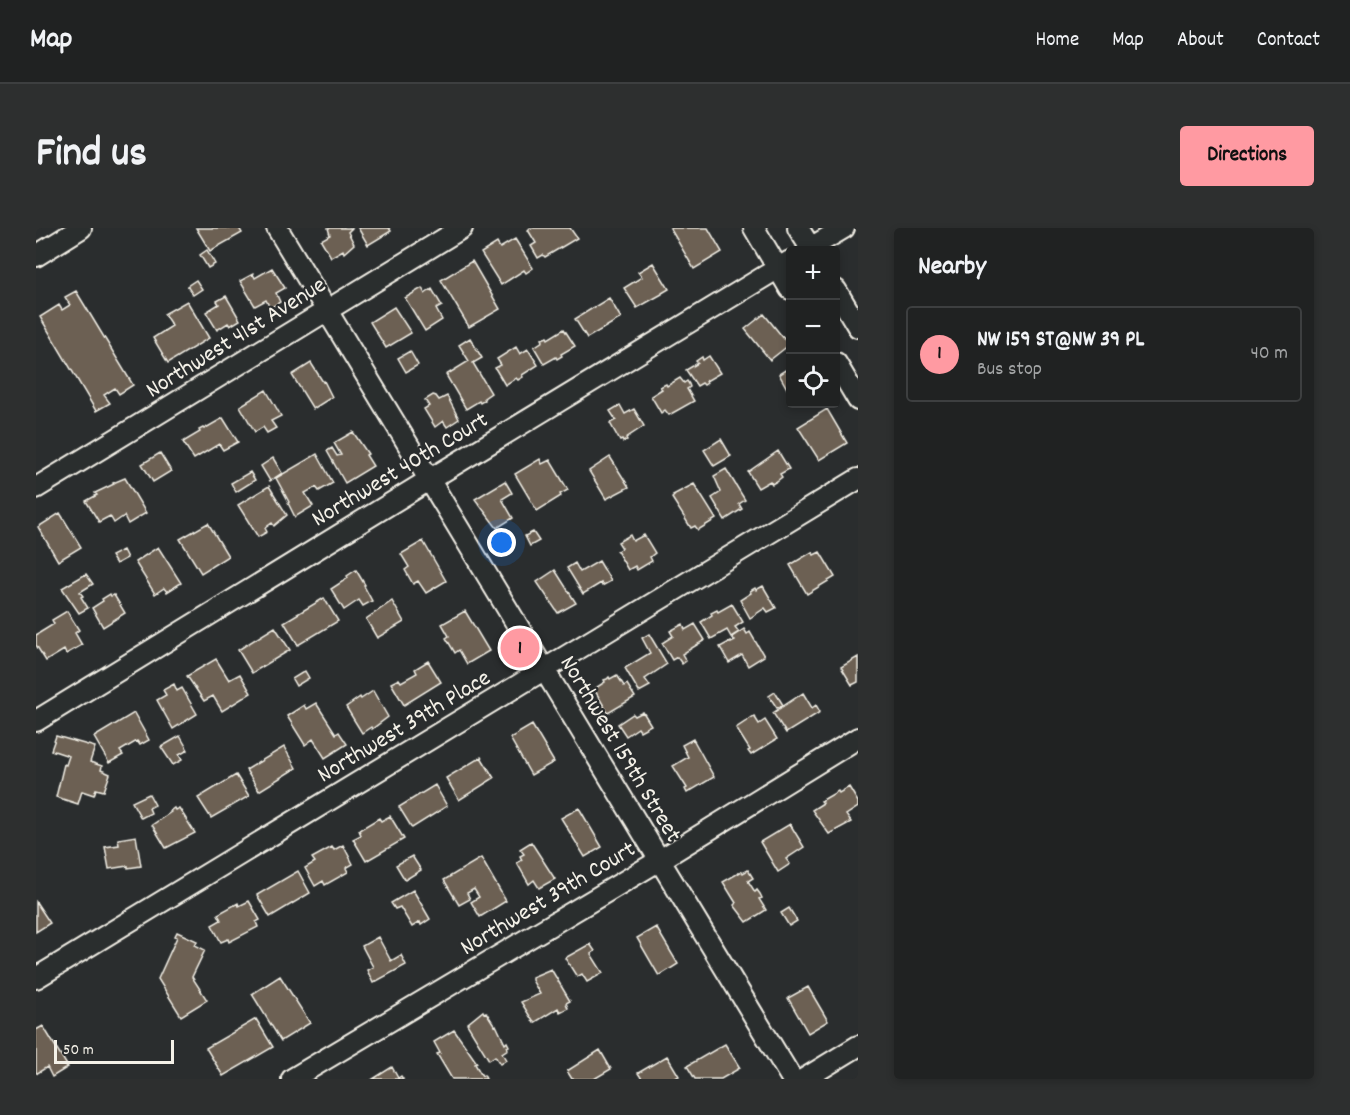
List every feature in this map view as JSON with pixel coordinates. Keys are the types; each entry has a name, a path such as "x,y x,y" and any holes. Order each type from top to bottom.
{"street":[{"path":"36,256 81,228"},
{"name":"Northwest 159th Street","path":"277,228 792,1079"},
{"name":"Northwest 41st Avenue","path":"36,488 462,228"},
{"path":"754,228 784,265"},
{"path":"798,228 808,246"},
{"path":"816,246 844,228"},
{"name":"Northwest 40th Court","path":"36,721 784,265"},
{"path":"840,297 858,327"},
{"path":"840,370 858,400"},
{"name":"Northwest 39th Place","path":"36,978 858,479"},
{"name":"Northwest 39th Court","path":"292,1079 660,860 858,738"},
{"path":"804,1079 858,1046"}],"building":[{"path":"196,228 239,228 242,233 210,251"},
{"path":"328,228 352,228 348,232 354,244 344,253 343,250 331,257 321,240 330,235"},
{"path":"358,228 389,228 391,231 368,245"},
{"path":"530,228 570,228 577,238 545,257 543,255 538,258 531,246 536,243 528,230"},
{"path":"670,228 708,228 722,252 694,269"},
{"path":"515,239 533,268 526,273 524,270 501,285 481,253 497,243 500,248"},
{"path":"207,250 215,264 208,268 200,255"},
{"path":"472,261 500,309 469,327 441,280"},
{"path":"653,263 669,289 637,308 624,288 642,277 638,272"},
{"path":"272,268 285,288 276,293 280,302 270,308 266,300 255,306 240,281 253,274 255,278"},
{"path":"196,280 202,289 193,295 187,286"},
{"path":"422,288 425,294 432,289 442,306 436,309 442,320 425,331 405,298"},
{"path":"76,291 133,385 119,394 115,388 104,395 110,403 96,411 40,317 59,305 62,310 70,305 65,297"},
{"path":"226,296 240,320 230,326 228,323 217,330 206,312 219,304 217,301"},
{"path":"609,298 621,318 587,338 575,319"},
{"path":"187,301 209,338 168,363 153,338 172,326 164,314"},
{"path":"394,307 411,333 386,348 370,322"},
{"path":"764,314 786,341 786,347 770,360 745,329"},
{"path":"564,329 575,346 557,359 556,357 544,364 534,347 543,341 542,339 547,337 548,339"},
{"path":"470,338 482,358 473,363 491,393 484,398 485,400 466,409 446,375 469,361 459,345"},
{"path":"516,347 520,354 528,349 538,365 522,375 523,377 518,380 516,378 505,385 495,368 501,365 497,359"},
{"path":"410,351 418,365 406,372 398,358"},
{"path":"709,356 720,373 706,381 704,385 702,383 697,386 686,370 698,363 696,361 702,357 703,360"},
{"path":"311,363 332,397 313,409 292,375"},
{"path":"786,370 786,387 779,374"},
{"path":"680,378 684,383 687,381 689,384 690,387 687,389 694,401 669,415 665,410 661,413 651,396 662,389 660,387 666,384 667,386"},
{"path":"266,390 281,416 271,421 276,428 267,433 263,427 255,432 240,406"},
{"path":"433,395 439,400 447,396 459,419 447,427 443,421 435,427 424,409 429,406 425,400"},
{"path":"620,405 625,414 634,409 644,426 623,442 620,441 610,423 616,420 610,411"},
{"path":"827,409 847,443 819,460 798,427"},
{"path":"223,418 238,442 223,450 219,444 194,459 183,442 200,432 199,430"},
{"path":"353,432 373,466 345,483 327,451 332,448 337,456 341,455 334,443"},
{"path":"721,439 731,456 714,466 704,450"},
{"path":"778,451 789,469 780,474 782,477 777,481 772,484 770,481 758,488 748,472"},
{"path":"160,453 171,471 153,482 142,464"},
{"path":"317,454 333,483 319,491 316,487 305,493 313,506 295,517 276,478"},
{"path":"610,457 629,487 606,499 589,471"},
{"path":"273,458 282,473 270,481 261,466"},
{"path":"540,459 542,464 550,460 568,490 537,511 515,474"},
{"path":"726,469 745,500 739,504 742,509 725,520 712,498 721,492 714,476"},
{"path":"250,472 255,480 236,492 231,483"},
{"path":"125,478 146,513 128,524 124,516 114,523 110,516 99,522 86,501 97,495 95,493"},
{"path":"505,481 512,493 502,499 513,518 497,528 475,499"},
{"path":"694,484 716,519 698,530 695,526 691,528 672,498 673,495"},
{"path":"269,486 287,515 274,526 272,523 265,528 267,532 258,537 238,505"},
{"path":"60,513 81,547 58,561 38,527"},
{"path":"208,523 228,556 201,573 180,539"},
{"path":"533,532 539,541 530,546 525,536"},
{"path":"630,535 633,541 644,535 655,553 650,557 652,561 637,570 635,566 628,570 617,551 622,548 618,542"},
{"path":"423,541 446,581 426,593 418,581 413,584 405,570 409,567 401,554"},
{"path":"158,547 181,583 167,592 164,588 155,594 135,562"},
{"path":"123,550 127,558 116,564 111,556"},
{"path":"812,552 814,555 820,552 835,577 807,594 790,565"},
{"path":"599,561 611,581 602,586 601,583 583,594 567,568 575,563 580,572"},
{"path":"356,570 372,601 363,606 359,600 344,610 331,589"},
{"path":"555,570 576,603 558,613 537,582"},
{"path":"86,574 93,584 80,592 88,608 79,613 62,588"},
{"path":"763,586 776,608 768,612 765,608 750,618 740,600 751,593 750,591"},
{"path":"110,594 114,595 125,613 103,627 92,608"},
{"path":"324,598 338,621 298,645 284,622"},
{"path":"392,601 404,622 377,638 366,619"},
{"path":"732,604 743,622 735,627 739,632 731,637 727,630 711,639 701,622 712,615 711,613 717,610 718,612"},
{"path":"67,611 79,630 75,633 82,645 66,654 64,650 46,661 36,645 36,635 54,624 52,620"},
{"path":"465,611 489,651 467,664 459,650 455,653 446,638 449,636 442,624"},
{"path":"683,624 685,630 695,624 705,640 682,654 686,661 682,664 677,657 672,660 662,643 673,636 670,631"},
{"path":"275,627 290,650 252,673 238,650"},
{"path":"744,629 747,634 750,632 764,656 748,666 742,655 729,663 720,647 735,641 732,637"},
{"path":"649,634 667,664 645,679 650,686 639,692 625,668 650,653 642,638"},
{"path":"858,657 858,682 852,685 841,667"},
{"path":"216,659 229,680 240,674 251,693 222,711 213,696 204,701 187,676"},
{"path":"428,661 441,682 404,705 391,683 399,679 401,682 417,673 415,669"},
{"path":"305,671 309,678 296,686 292,679"},
{"path":"617,675 624,686 627,684 635,697 608,713 594,689 605,682 604,680"},
{"path":"174,684 177,691 182,688 197,714 173,729 157,700 166,695 163,690"},
{"path":"373,691 388,717 372,729 371,727 362,733 346,707"},
{"path":"775,692 783,705 777,708 769,696"},
{"path":"803,693 812,708 816,705 820,712 786,733 773,713"},
{"path":"316,703 336,734 339,732 347,744 325,758 313,739 305,745 287,716 304,705 306,709"},
{"path":"643,712 651,725 640,731 638,728 626,736 618,724 633,714 635,716"},
{"path":"134,713 149,740 140,745 137,741 120,751 123,755 109,763 94,737"},
{"path":"754,716 759,724 765,720 777,739 751,755 736,728"},
{"path":"532,725 554,762 531,775 510,738"},
{"path":"56,736 95,747 90,762 102,766 101,770 110,774 104,791 96,789 94,795 82,791 78,804 56,797 64,764 66,765 69,756 51,750"},
{"path":"180,736 188,750 179,755 182,760 173,765 161,747"},
{"path":"693,739 714,777 687,793 685,789 687,788 673,766 688,757 682,745"},
{"path":"284,747 296,768 259,791 246,770"},
{"path":"481,757 494,778 459,800 446,778"},
{"path":"236,775 249,796 211,818 198,798"},
{"path":"435,785 447,806 412,828 399,807"},
{"path":"849,787 858,802 858,807 846,815 851,822 829,834 812,810 823,803 821,801"},
{"path":"149,794 155,805 149,808 151,813 141,818 132,802"},
{"path":"174,808 175,810 179,808 195,833 166,848 152,825"},
{"path":"579,808 602,847 585,857 561,818"},
{"path":"390,816 404,839 366,861 353,839 361,835 359,830 379,818 381,821"},
{"path":"790,824 804,847 786,859 790,864 778,872 760,842"},
{"path":"136,836 141,866 109,869 105,847 119,845 118,839"},
{"path":"531,842 555,879 539,888 534,880 529,884 517,863 522,860 520,856 524,854 520,849"},
{"path":"343,845 353,864 346,868 348,872 325,885 323,881 315,886 305,868 315,862 312,858 332,847 334,850"},
{"path":"412,856 421,870 405,880 396,865"},
{"path":"481,858 506,901 480,917 471,902 479,897 474,889 467,893 470,899 459,905 444,880"},
{"path":"748,870 753,878 748,881 755,892 757,890 760,894 762,898 759,899 766,910 747,922 734,905 736,903 723,882"},
{"path":"298,871 310,893 270,917 257,895"},
{"path":"413,890 430,919 421,925 420,922 412,927 400,907 395,909 391,903"},
{"path":"249,901 260,920 256,922 258,927 229,942 228,939 221,942 212,925 221,920 218,914 238,903 239,906"},
{"path":"36,902 50,923 36,932"},
{"path":"789,908 797,921 789,926 781,913"},
{"path":"656,927 678,964 659,976 637,938"},
{"path":"177,932 197,941 195,945 205,950 192,977 207,1000 181,1016 158,979 177,937 175,936"},
{"path":"378,937 391,961 401,955 406,965 373,983 367,970 373,967 362,946"},
{"path":"590,944 595,951 591,954 603,973 587,982 582,974 577,977 565,958"},
{"path":"551,969 570,1001 566,1003 568,1008 560,1012 558,1008 534,1023 521,1002 540,994 532,977"},
{"path":"280,976 310,1023 281,1041 252,994"},
{"path":"808,987 828,1021 808,1033 788,998"},
{"path":"483,1011 496,1025 505,1044 507,1042 509,1046 502,1053 506,1060 500,1064 495,1056 489,1060 467,1024"},
{"path":"256,1019 273,1047 223,1076 206,1048"},
{"path":"43,1026 68,1067 52,1077 47,1067 36,1074 36,1030"},
{"path":"454,1030 486,1079 452,1079 437,1054 440,1053 434,1042"},
{"path":"725,1044 740,1068 721,1079 695,1079 687,1066"},
{"path":"600,1050 611,1069 594,1079 572,1079 567,1071"},
{"path":"667,1056 679,1076 674,1079 642,1079 638,1073"},
{"path":"392,1067 398,1078 401,1076 403,1079 373,1079"}],"place":[{"name":"NW 159 ST@NW 39 PL","path":"520,648"}]}
